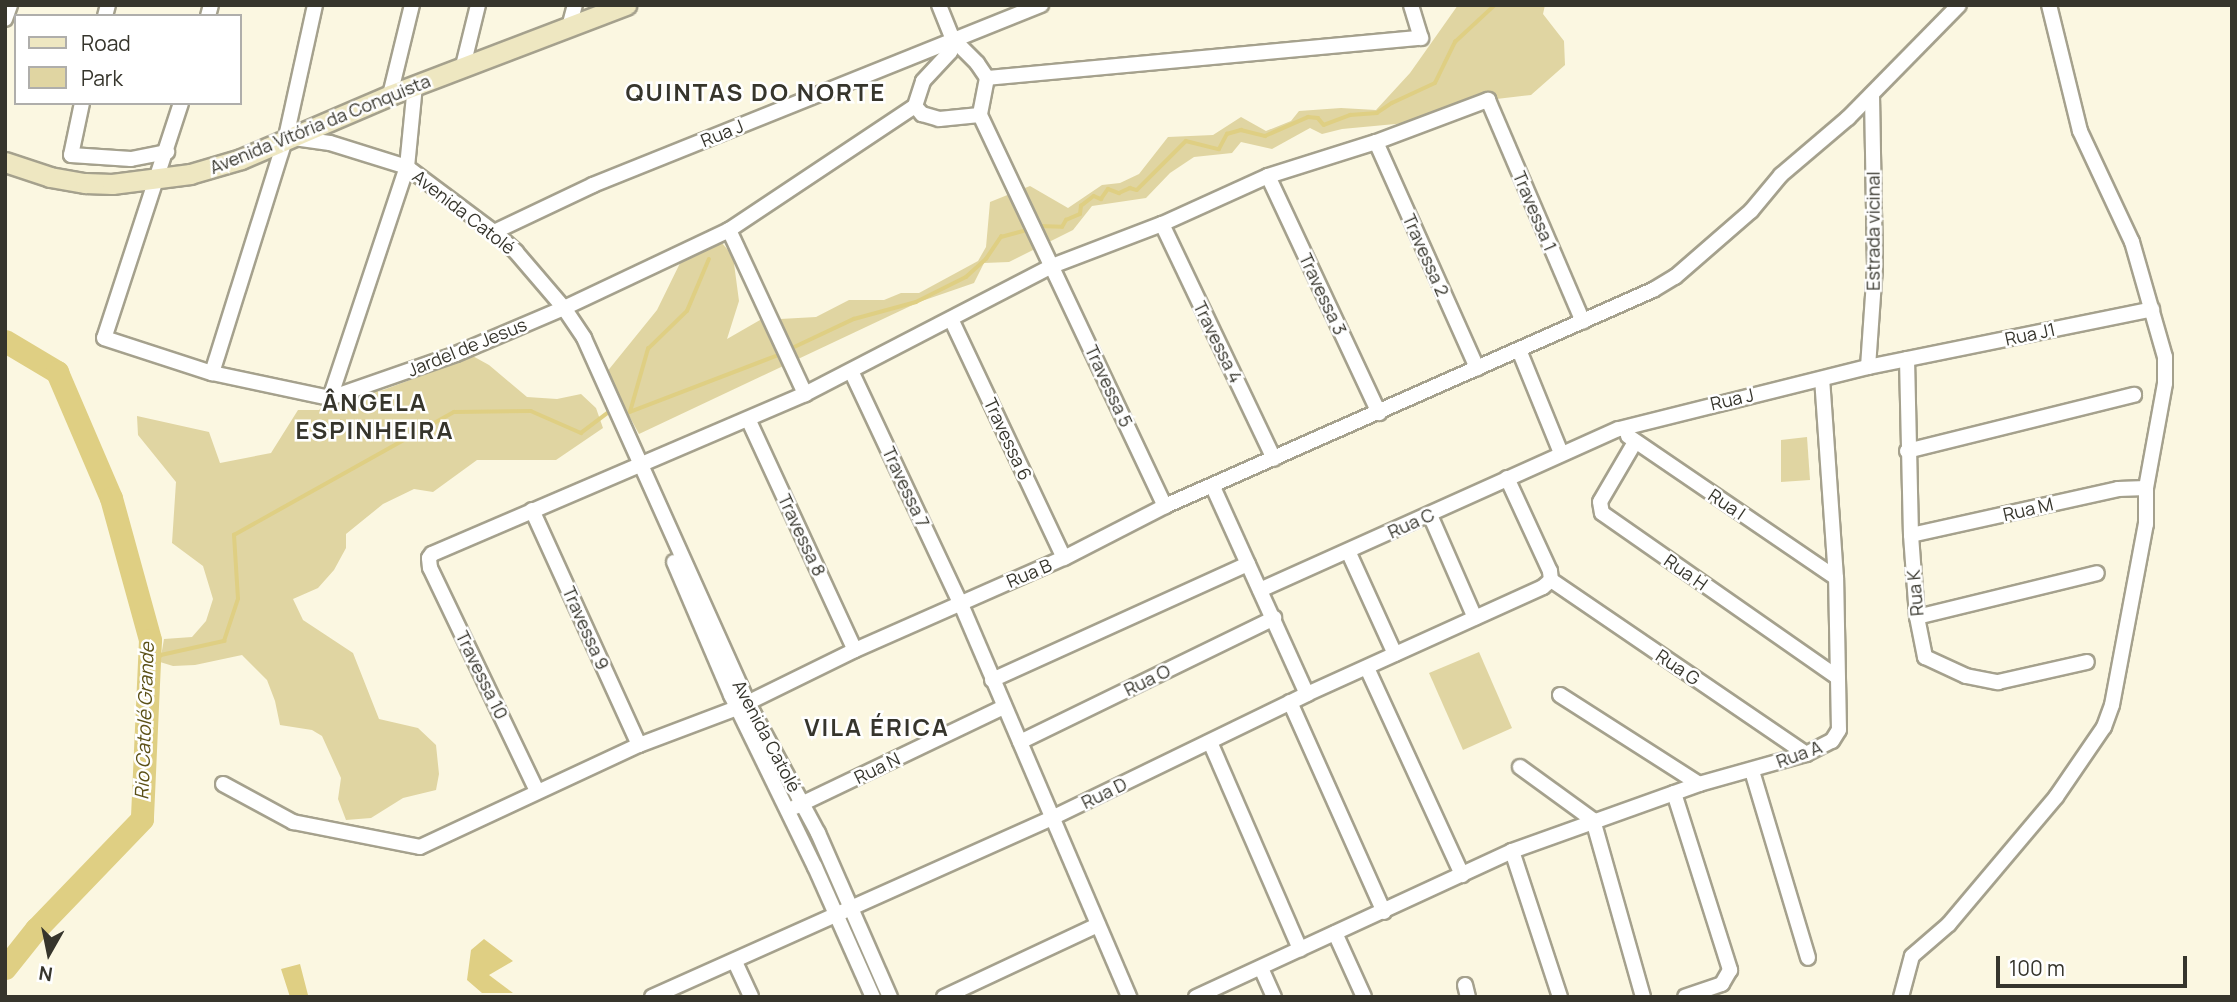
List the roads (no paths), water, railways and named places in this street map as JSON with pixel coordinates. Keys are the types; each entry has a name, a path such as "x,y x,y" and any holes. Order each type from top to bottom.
{"main road":[{"name":"Avenida Vitória da Conquista","path":"5,162 50,177 112,184 158,180 228,163 415,85 626,5"}],"street":[{"path":"5,19 9,5"},
{"path":"212,373 286,137 315,5"},
{"path":"390,95 412,5"},
{"path":"463,66 478,5"},
{"path":"569,27 576,5"},
{"path":"939,5 953,39 977,63 987,78 980,115 939,119 922,114 915,106 923,81 950,52 953,39"},
{"path":"953,39 1041,5"},
{"path":"987,78 1421,38 1411,5"},
{"name":"Rua B","path":"223,784 293,822 420,847 537,790 639,745 743,706 855,650 1064,558 1165,506 1583,323 1675,277 1751,211 1781,175 1872,94 1959,5"},
{"path":"1901,997 1912,956 1949,924 2056,797 2104,727 2112,705 2146,524 2146,488 2165,383 2165,357 2132,242 2080,131 2049,5"},
{"name":"Rua J","path":"494,232 593,185 953,39"},
{"path":"180,105 104,338 212,373 330,398 407,167 415,85"},
{"name":"Estrada vicinal","path":"1868,368 1875,267 1872,94"},
{"name":"Travessa 1","path":"1376,142 1488,100 1583,323"},
{"path":"82,105 71,155 131,159 167,152"},
{"name":"Jardel de Jesus","path":"330,398 456,354 564,308 729,230 915,106"},
{"name":"Travessa 5","path":"980,115 1165,506"},
{"name":"Avenida Catolé","path":"286,137 330,143 407,167 494,232 524,260 564,308 583,338 641,470 648,501 743,706 788,811 890,997"},
{"path":"533,510 641,470 852,373 1052,267 1162,225 1268,176 1376,142"},
{"name":"Travessa 2","path":"1376,142 1477,369"},
{"name":"Travessa 3","path":"1268,176 1379,413"},
{"name":"Travessa 4","path":"1162,225 1275,459"},
{"path":"729,230 805,394"},
{"name":"Rua J1","path":"1907,359 2152,309"},
{"name":"Travessa 6","path":"951,319 1064,558"},
{"path":"1519,350 1561,453"},
{"name":"Rua J","path":"1561,453 1619,429 1907,359"},
{"name":"Rua K","path":"1907,359 1910,535 1917,617 1925,657 1936,665 1975,678 2010,680 2087,662"},
{"name":"Travessa 7","path":"852,373 960,602 1129,997"},
{"name":"Rua A","path":"1196,997 1513,851 1699,784 1752,771 1827,745 1839,730 1836,579 1822,379"},
{"path":"1908,451 2134,395"},
{"name":"Travessa 8","path":"748,421 855,650"},
{"name":"Rua I","path":"1619,429 1836,579"},
{"name":"Rua H","path":"1635,442 1600,502 1602,513 1837,677"},
{"name":"Rua C","path":"1259,590 1430,515 1561,453"},
{"path":"1507,478 1550,571 1551,580"},
{"path":"1213,487 1307,694"},
{"name":"Rua M","path":"1910,535 2118,489 2146,488"},
{"name":"Travessa 10","path":"533,510 429,558 430,568 537,790"},
{"name":"Travessa 9","path":"533,510 639,745"},
{"path":"1430,515 1475,618"},
{"path":"1348,551 1395,654"},
{"path":"992,680 1248,564"},
{"path":"1917,617 2097,573"},
{"name":"Rua D","path":"652,997 1052,818 1307,694 1543,587 1551,580"},
{"name":"Rua G","path":"1551,580 1805,754"},
{"name":"Rua O","path":"1020,741 1274,618"},
{"path":"1367,668 1462,875"},
{"path":"1560,695 1699,784"},
{"path":"1290,702 1384,912"},
{"name":"Avenida Catolé","path":"743,706 803,803 873,997"},
{"name":"Rua N","path":"788,811 1004,707"},
{"path":"1210,742 1300,949"},
{"path":"1520,767 1593,820 1643,997"},
{"path":"1752,771 1808,958"},
{"path":"1674,793 1730,970 1723,984 1685,997"},
{"path":"1513,851 1560,997"},
{"path":"944,997 1098,925"},
{"path":"1335,933 1364,997"},
{"path":"735,962 751,997"},
{"path":"1261,968 1274,997"}],"waterway":[{"path":"1039,226 1062,227 1066,220 1080,214 1081,206 1094,196 1101,199 1108,189 1119,193 1130,188 1137,190 1186,141 1219,149 1227,134 1241,130 1265,136 1308,117 1318,118 1324,125 1350,115 1377,113 1435,83 1455,42 1495,5"},
{"path":"788,350 854,319 916,302 966,277 986,259 1001,237 1028,230"},
{"path":"630,412 648,349 687,311 709,259"},
{"name":"Rio Catolé Grande","path":"5,341 57,372 111,498 150,640 142,819 36,929 5,968"},
{"path":"630,412 781,354"},
{"path":"150,640 161,655 224,641 238,599 234,535 454,412 531,411 581,433 612,410"}],"district":[{"name":"QUINTAS DO NORTE","path":"756,92"},
{"name":"ÂNGELA ESPINHEIRA","path":"375,416"},
{"name":"VILA ÉRICA","path":"877,727"}]}
